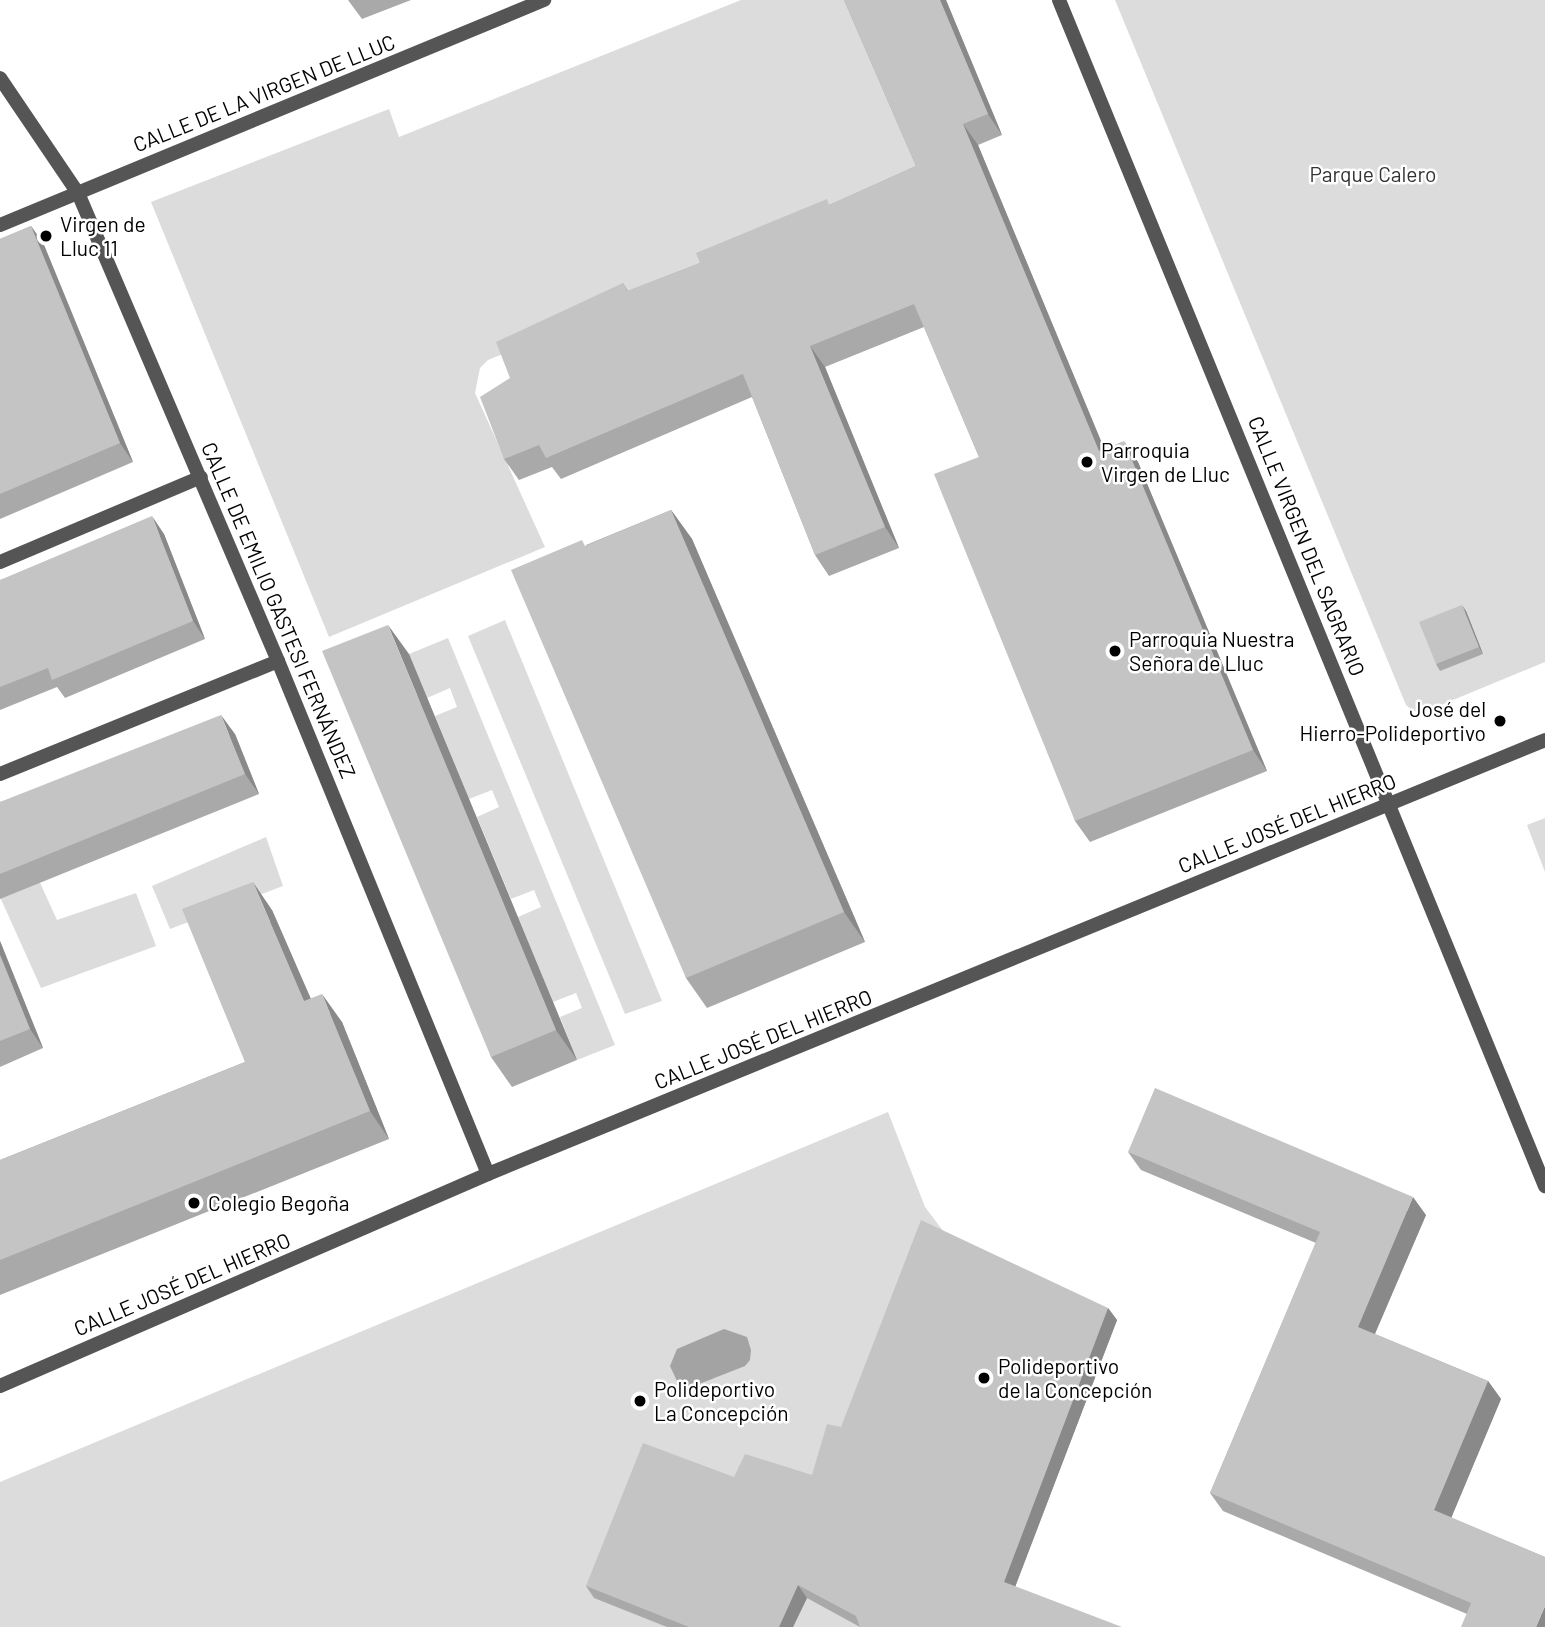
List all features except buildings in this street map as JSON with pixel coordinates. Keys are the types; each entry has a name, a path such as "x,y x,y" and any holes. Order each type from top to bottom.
{"street":[{"name":"CALLE VIRGEN DEL SAGRARIO","path":"1059,0 1545,1186"},
{"name":"CALLE DE LA VIRGEN DE LLUC","path":"0,225 536,2"},
{"name":"CALLE DE EMILIO GASTESI FERNÁNDEZ","path":"0,78 78,193 278,661 488,1174"},
{"path":"0,562 201,477"},
{"path":"0,774 278,661"},
{"name":"CALLE JOSÉ DEL HIERRO","path":"0,1386 488,1174 1545,740"}],"green space":[{"path":"741,0 850,0 927,178 488,360 480,368 475,393 545,547 329,637 151,202 389,109 399,137"},
{"name":"Parque Calero","path":"1115,0 1545,0 1545,662 1424,712 1413,711 1406,705"},
{"path":"505,620 662,1001 625,1014 468,636"},
{"path":"448,638 615,1045 577,1060 560,1017 582,1008 576,993 553,1002 518,917 541,907 534,890 511,899 477,817 499,807 492,790 469,799 435,716 457,707 450,688 427,698 409,654"},
{"path":"1545,818 1545,872 1527,825"},
{"path":"11,819 57,920 136,893 156,946 41,988 0,897 0,824"},
{"path":"266,837 283,886 170,929 152,886"},
{"name":"Polideportivo La Concepción","path":"888,1112 925,1207 950,1240 1117,1320 1012,1594 1098,1627 0,1627 0,1482"}],"shaded area":[{"path":"724,1329 747,1337 751,1350 750,1360 745,1366 694,1386 684,1386 677,1381 670,1366 677,1349"}],"place":[{"name":"Virgen de Lluc 11","path":"46,236"},
{"name":"Parroquia Virgen de Lluc","path":"1087,462"},
{"name":"Parroquia Nuestra Señora de Lluc","path":"1115,651"},
{"name":"José del Hierro-Polideportivo","path":"1500,721"},
{"name":"Colegio Begoña","path":"194,1203"},
{"name":"Polideportivo de la Concepción","path":"984,1378"},
{"name":"Polideportivo La Concepción","path":"640,1401"}]}
